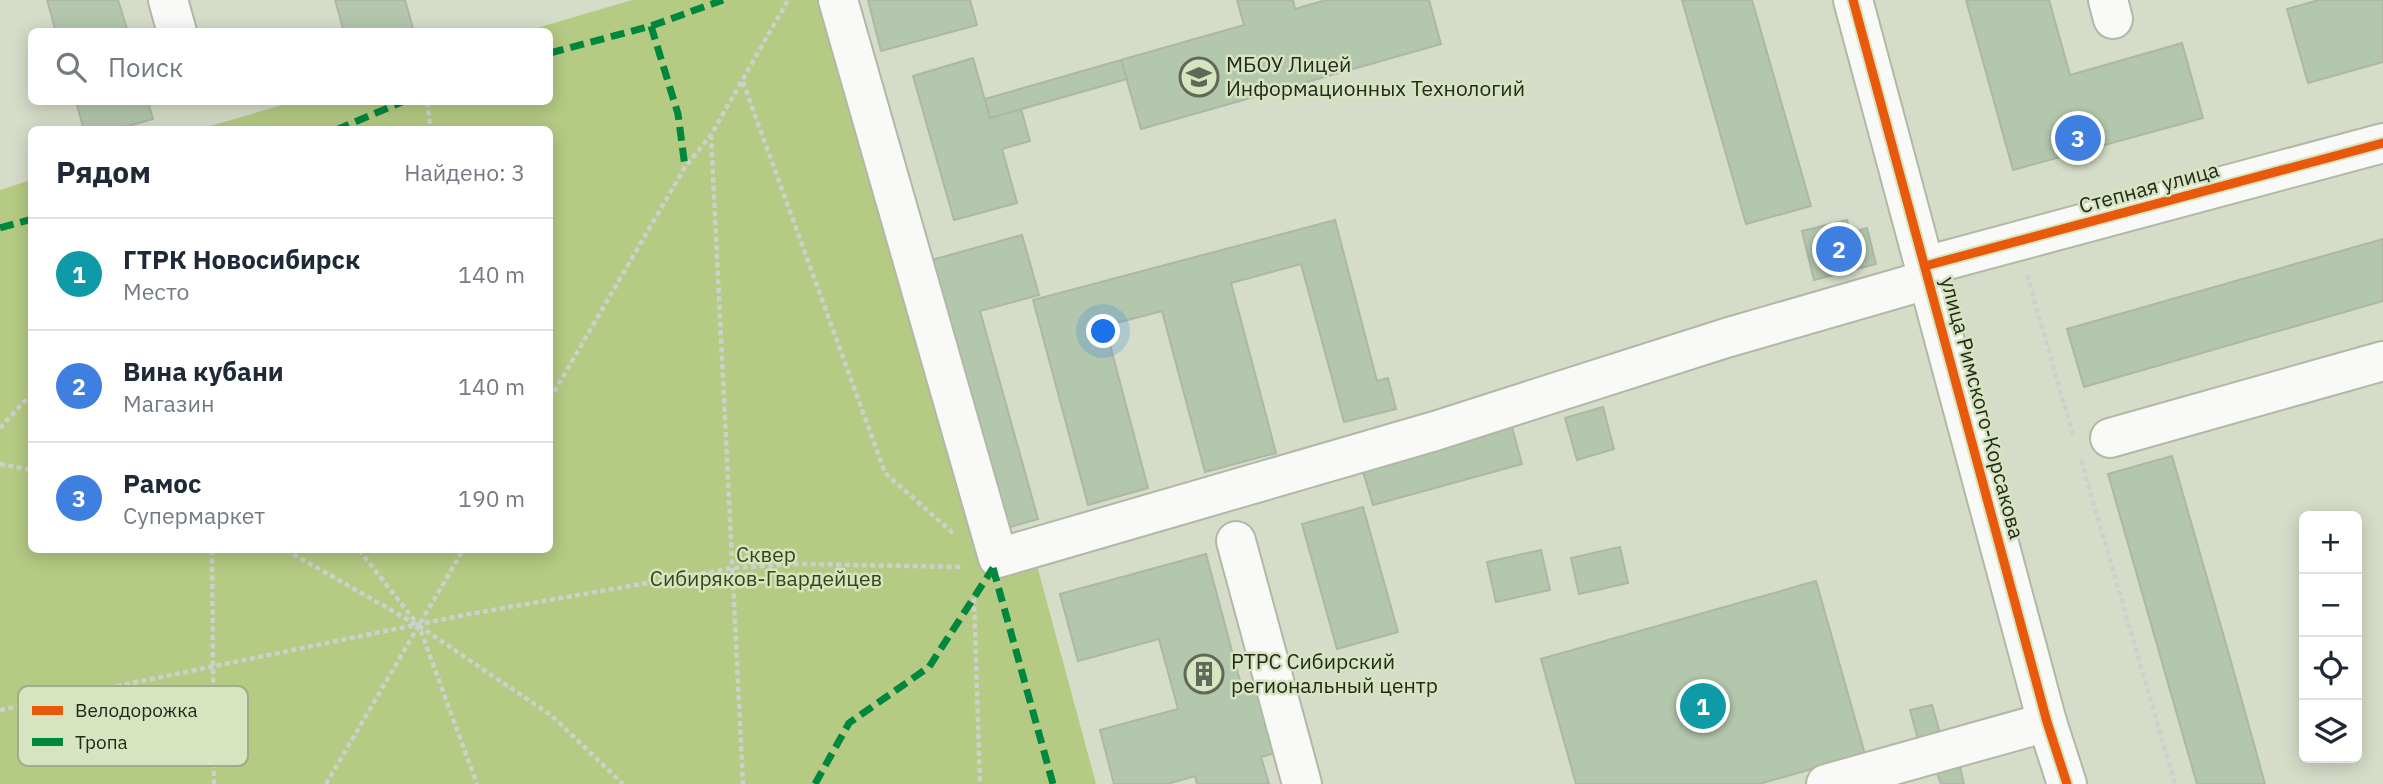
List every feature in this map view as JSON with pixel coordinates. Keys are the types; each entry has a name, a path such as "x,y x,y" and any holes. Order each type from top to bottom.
{"street":[{"path":"167,0 176,28"},
{"name":"Степная улица","path":"838,0 998,558 1435,431 2017,241 2383,143"},
{"name":"улица Римского-Корсакова","path":"1853,0 2067,784"},
{"path":"2088,443 2383,361"},
{"path":"1236,541 1302,784"},
{"path":"1826,784 2048,722"}],"path":[{"path":"553,394 685,167 711,135 743,82 788,0"},
{"path":"743,82 885,473 954,534"},
{"path":"427,105 430,126"},
{"path":"711,135 743,784"},
{"path":"2017,241 2088,443 2175,784"},
{"path":"0,428 28,397"},
{"path":"0,464 28,469"},
{"path":"212,553 213,686"},
{"path":"291,553 419,626 552,716 623,784"},
{"path":"361,553 419,626 477,784"},
{"path":"327,784 461,553"},
{"path":"119,686 464,615 733,568 799,564 968,567"},
{"path":"974,598 980,784"},
{"path":"0,710 18,706"},
{"path":"214,766 214,784"}],"green space":[{"name":"Сквер Сибиряков-Гвардейцев","path":"632,0 830,0 993,568 1035,558 1096,784 0,784 0,190 28,181 28,553 553,553 553,126 210,126 283,105 553,105 553,28 537,28"}],"building":[{"path":"47,0 118,0 127,28 55,28"},
{"path":"335,0 405,0 413,28 343,28"},
{"path":"868,0 970,0 977,25 881,51"},
{"path":"1237,0 1293,0 1295,9 1326,0 1429,0 1441,44 1141,129 1121,60 1244,25"},
{"path":"1682,0 1752,0 1811,206 1746,224"},
{"path":"1966,0 2049,0 2070,75 2182,43 2203,118 2013,170"},
{"path":"2319,0 2383,0 2383,62 2308,83 2287,9"},
{"path":"973,58 990,118 1021,109 1030,141 1002,149 1017,203 954,220 913,76"},
{"path":"1121,60 1127,79 990,118 985,99"},
{"path":"77,105 149,105 153,119 128,126 83,126"},
{"path":"1335,220 1377,381 1388,378 1396,409 1344,422 1301,264 1231,283 1276,453 1205,472 1162,311 1105,326 1148,488 1088,505 1033,300"},
{"path":"1847,220 1850,233 1867,228 1876,264 1814,280 1802,231"},
{"path":"1022,235 1039,295 980,311 1038,519 1003,529 928,261"},
{"path":"2383,239 2383,301 2084,387 2067,329"},
{"path":"1603,407 1614,449 1577,460 1565,418"},
{"path":"1512,427 1522,464 1373,505 1362,468"},
{"path":"2172,456 2265,784 2197,784 2108,474"},
{"path":"1363,507 1398,632 1337,649 1302,524"},
{"path":"1620,547 1628,583 1579,594 1571,558"},
{"path":"1541,550 1550,590 1496,602 1487,562"},
{"name":"РТРС Сибирский региональный центр","path":"1206,554 1243,692 1257,688 1275,753 1261,757 1269,784 1197,784 1195,776 1167,784 1114,784 1100,730 1178,709 1159,639 1078,661 1060,594"},
{"path":"1816,581 1865,754 1759,784 1576,784 1541,659"},
{"path":"1932,705 1943,744 1921,750 1910,710"},
{"path":"1960,767 1964,784 1941,784 1937,773"}],"marked path":[{"path":"553,52 651,26 723,0"},
{"path":"651,26 678,114 685,167"},
{"path":"345,126 395,105"},
{"path":"0,228 28,220"},
{"path":"993,568 1053,784"},
{"path":"815,784 849,723 929,667 993,568"}],"cycle path":[{"path":"1853,0 2047,722 2067,784"},
{"path":"1925,266 2383,143"}],"place":[{"name":"МБОУ Лицей Информационных Технологий","path":"1199,77"},
{"name":"Рамос","path":"2078,138"},
{"name":"Вина кубани","path":"1839,249"},
{"name":"РТРС Сибирский региональный центр","path":"1204,674"},
{"name":"ГТРК Новосибирск","path":"1703,706"}]}
